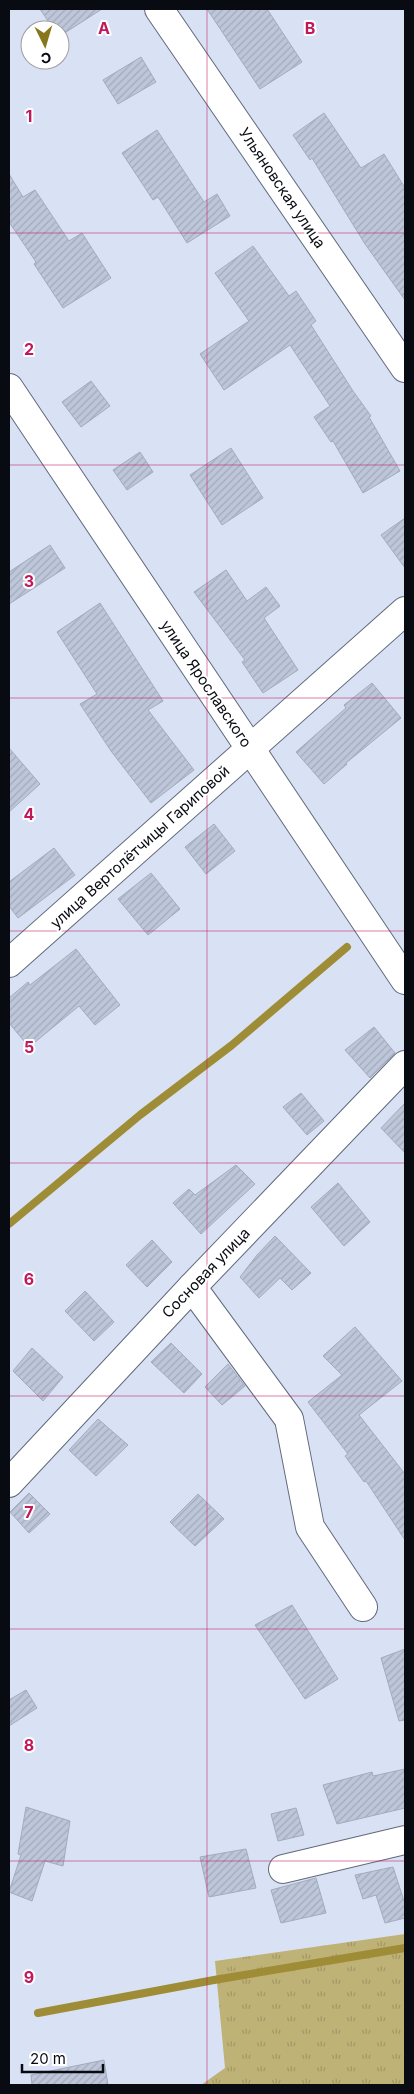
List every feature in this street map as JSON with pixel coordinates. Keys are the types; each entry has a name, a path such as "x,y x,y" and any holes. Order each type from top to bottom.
{"street":[{"name":"Ульяновская улица","path":"159,9 405,368"},
{"name":"улица Ярославского","path":"9,388 405,980"},
{"name":"улица Вертолётчицы Гариповой","path":"10,960 405,611"},
{"name":"Сосновая улица","path":"9,1482 405,1065"},
{"path":"192,1288 289,1420 310,1527 363,1607"},
{"path":"283,1869 405,1840"}],"green space":[{"path":"405,1934 405,2085 201,2085 225,2068 215,1961"}],"building":[{"path":"40,9 102,9 70,30 70,20 47,20"},
{"path":"207,9 267,9 302,62 260,89"},
{"path":"141,57 156,82 118,104 103,80"},
{"path":"324,113 361,168 384,154 405,188 405,300 365,244 312,158 310,160 293,135"},
{"path":"157,130 204,202 217,194 230,216 187,243 158,197 153,200 122,153"},
{"path":"9,174 23,197 35,190 69,241 82,233 111,278 63,308 34,264 36,262 9,222"},
{"path":"253,246 289,296 296,291 316,321 311,325 371,416 369,417 400,471 363,493 333,441 331,442 314,417 330,406 290,345 224,390 200,354 249,321 215,273"},
{"path":"91,381 110,406 81,427 62,402"},
{"path":"231,448 263,498 222,525 190,475"},
{"path":"140,452 153,472 127,490 113,470"},
{"path":"405,518 405,568 381,535"},
{"path":"50,545 65,568 9,604 9,572"},
{"path":"226,570 247,601 266,587 280,606 264,618 298,670 263,693 242,662 245,660 194,592"},
{"path":"100,603 163,701 148,710 194,770 151,803 111,751 80,704 97,694 57,632"},
{"path":"372,683 401,718 346,763 324,784 296,752 346,708 344,705"},
{"path":"9,748 40,784 9,812"},
{"path":"214,824 235,851 206,874 185,847"},
{"path":"54,848 75,875 18,918 9,906 9,882"},
{"path":"151,873 180,909 148,935 118,899"},
{"path":"76,949 120,1005 95,1025 79,1006 29,1047 9,1023 9,998 28,982 30,985"},
{"path":"374,1027 395,1053 370,1078 345,1050"},
{"path":"301,1093 324,1121 307,1135 283,1107"},
{"path":"405,1103 405,1153 381,1128"},
{"path":"236,1165 255,1184 201,1234 173,1203 189,1189 195,1195"},
{"path":"338,1183 370,1222 344,1246 311,1207"},
{"path":"275,1236 311,1273 292,1290 280,1278 259,1298 240,1277"},
{"path":"152,1240 172,1262 147,1287 126,1265"},
{"path":"85,1291 114,1322 94,1341 65,1311"},
{"path":"355,1327 402,1381 359,1415 405,1474 405,1540 366,1481 364,1482 345,1456 348,1454 308,1402 342,1375 323,1356"},
{"path":"171,1343 202,1374 184,1393 151,1362"},
{"path":"32,1348 63,1377 43,1401 13,1371"},
{"path":"228,1364 245,1386 222,1405 205,1387"},
{"path":"98,1419 128,1445 96,1476 69,1450"},
{"path":"29,1493 50,1514 29,1533 10,1512"},
{"path":"198,1494 224,1519 195,1546 170,1522"},
{"path":"292,1605 338,1679 305,1699 255,1625"},
{"path":"405,1649 405,1720 399,1721 381,1658"},
{"path":"26,1690 37,1708 9,1726 9,1700"},
{"path":"405,1769 405,1808 337,1824 323,1785 372,1772 373,1776"},
{"path":"26,1807 70,1821 63,1866 45,1861 32,1901 9,1892 21,1855 18,1854"},
{"path":"296,1808 304,1835 278,1841 271,1814"},
{"path":"246,1849 256,1888 209,1897 200,1857"},
{"path":"393,1867 405,1904 405,1918 385,1923 376,1895 363,1899 355,1875"},
{"path":"316,1878 326,1913 281,1923 271,1890"},
{"path":"104,2060 108,2085 32,2085 31,2075"}],"waterway":[{"path":"9,1224 140,1115 232,1045 347,947"},
{"path":"38,2013 214,1980 405,1948"}]}
